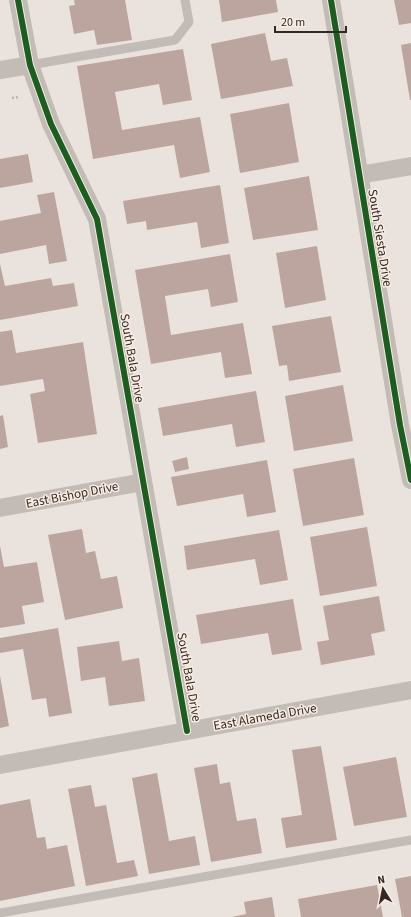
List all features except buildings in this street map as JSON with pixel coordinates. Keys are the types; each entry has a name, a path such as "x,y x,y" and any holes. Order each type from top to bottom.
{"street":[{"name":"South Bala Drive","path":"18,0 30,65 51,124 97,219 187,731"},
{"name":"South Siesta Drive","path":"331,0 359,175 406,424 411,480"},
{"path":"0,70 30,65"},
{"path":"359,175 411,166"},
{"name":"East Bishop Drive","path":"0,508 143,482"},
{"name":"East Alameda Drive","path":"0,765 411,690"}],"lane":[{"path":"30,65 175,40 189,22 185,0"},
{"path":"0,913 411,840"}],"cycle path":[{"path":"18,0 30,65 51,124 97,219 187,731"},
{"path":"331,0 400,425 411,480"}]}
